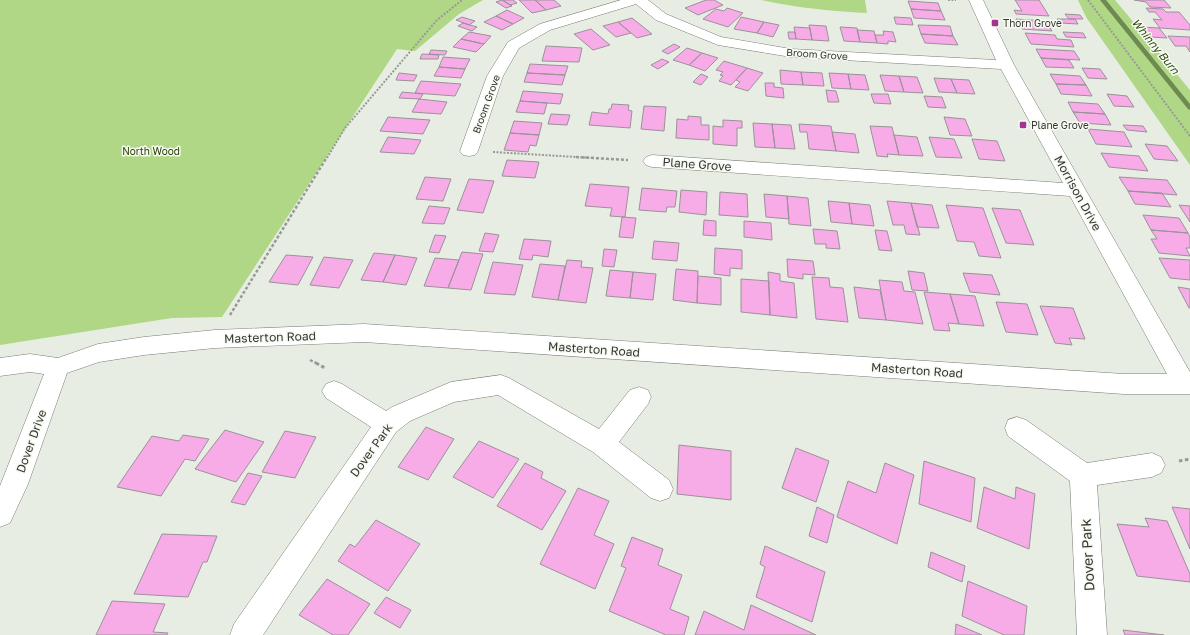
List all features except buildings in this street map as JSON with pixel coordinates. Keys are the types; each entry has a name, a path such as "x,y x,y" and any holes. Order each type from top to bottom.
{"street":[{"name":"Broom Grove","path":"469,151 495,76 514,45 545,27 634,0"},
{"name":"Broom Grove","path":"639,0 661,17 718,41 791,53 1006,65"},
{"name":"Morrison Drive","path":"976,0 1006,65 1187,383"},
{"name":"Plane Grove","path":"652,161 1076,190"},
{"name":"Masterton Road","path":"0,367 30,363 58,367 98,353 144,346 215,339 364,333 1124,384 1187,383"},
{"name":"Dover Drive","path":"0,514 15,484 58,367"},
{"name":"Dover Park","path":"245,635 387,424 401,414 451,392 501,385 602,444 660,489"},
{"path":"334,391 387,424"},
{"path":"602,444 639,397"},
{"path":"1016,428 1083,475 1152,465"},
{"name":"Dover Park","path":"1083,475 1092,635"}],"path":[{"path":"215,339 345,128 436,20 462,0"},
{"path":"1088,0 1190,136"},
{"path":"469,151 652,161"},
{"path":"304,357 311,357"}],"green space":[{"name":"North Wood","path":"0,0 483,0 459,14 415,51 397,49 222,317 172,318 0,345"},
{"path":"761,0 865,0 867,13 814,9"},
{"path":"1078,0 1115,0 1190,90 1190,165 1086,17"}],"waterway":[{"name":"Whinny Burn","path":"1103,0 1190,108"}],"place":[{"name":"Thorn Grove","path":"995,23"},
{"name":"Plane Grove","path":"1023,125"}]}
